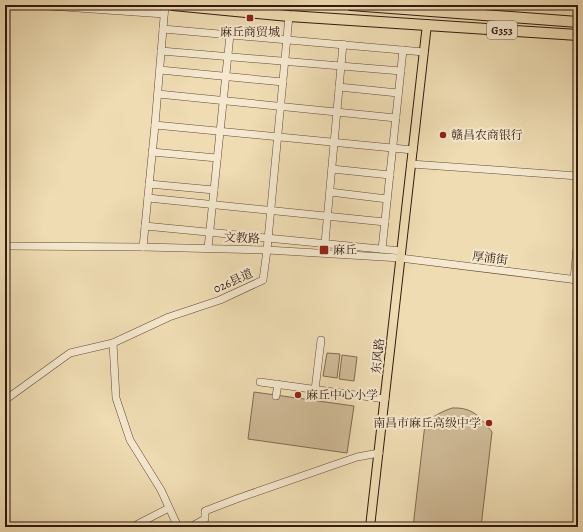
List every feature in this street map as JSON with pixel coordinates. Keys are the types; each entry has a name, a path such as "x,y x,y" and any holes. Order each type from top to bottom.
{"highway":[{"name":"G353","path":"173,5 289,16 578,35"},
{"name":"G353","path":"350,5 434,8 578,22"},
{"path":"424,8 427,24"},
{"path":"427,24 434,8"}],"main road":[{"path":"400,255 427,24"},
{"name":"东风路","path":"370,527 400,255"}],"street":[{"path":"35,5 164,14"},
{"path":"143,246 165,5"},
{"name":"文教路","path":"5,246 143,246 267,250 289,16"},
{"path":"163,29 424,52"},
{"path":"208,248 230,34"},
{"path":"325,243 343,44"},
{"path":"382,249 403,50"},
{"path":"161,51 401,71"},
{"path":"160,70 283,82"},
{"path":"339,86 398,93"},
{"path":"158,94 396,118"},
{"path":"155,125 413,150"},
{"path":"152,152 217,158"},
{"path":"411,164 578,176"},
{"path":"332,169 390,175"},
{"path":"149,184 214,190"},
{"path":"330,192 387,199"},
{"path":"148,198 385,222"},
{"path":"145,226 382,249 400,255"},
{"path":"576,280 578,236"},
{"path":"267,250 400,255"},
{"name":"026县道","path":"5,400 70,353 113,343 169,317 220,300 264,280 267,250"},
{"name":"厚浦街","path":"400,255 576,280"},
{"path":"315,390 321,340"},
{"path":"113,343 116,398 130,440 161,490 178,527"},
{"path":"260,382 385,400"},
{"path":"276,396 278,384"},
{"path":"193,527 205,519 205,511 357,457 379,453"},
{"path":"132,527 169,508"}],"shaded area":[{"path":"327,353 340,354 337,378 323,376"},
{"path":"342,355 357,357 354,381 339,379"},
{"path":"254,392 354,406 347,453 248,439"},
{"path":"452,408 471,411 484,422 492,432 481,527 413,527 425,424 437,414"}],"place":[{"name":"麻丘商贸城","path":"250,18"},
{"name":"赣昌农商银行","path":"443,135"},
{"name":"麻丘","path":"324,250"},
{"name":"麻丘中心小学","path":"298,395"},
{"name":"南昌市麻丘高级中学","path":"489,423"}]}
